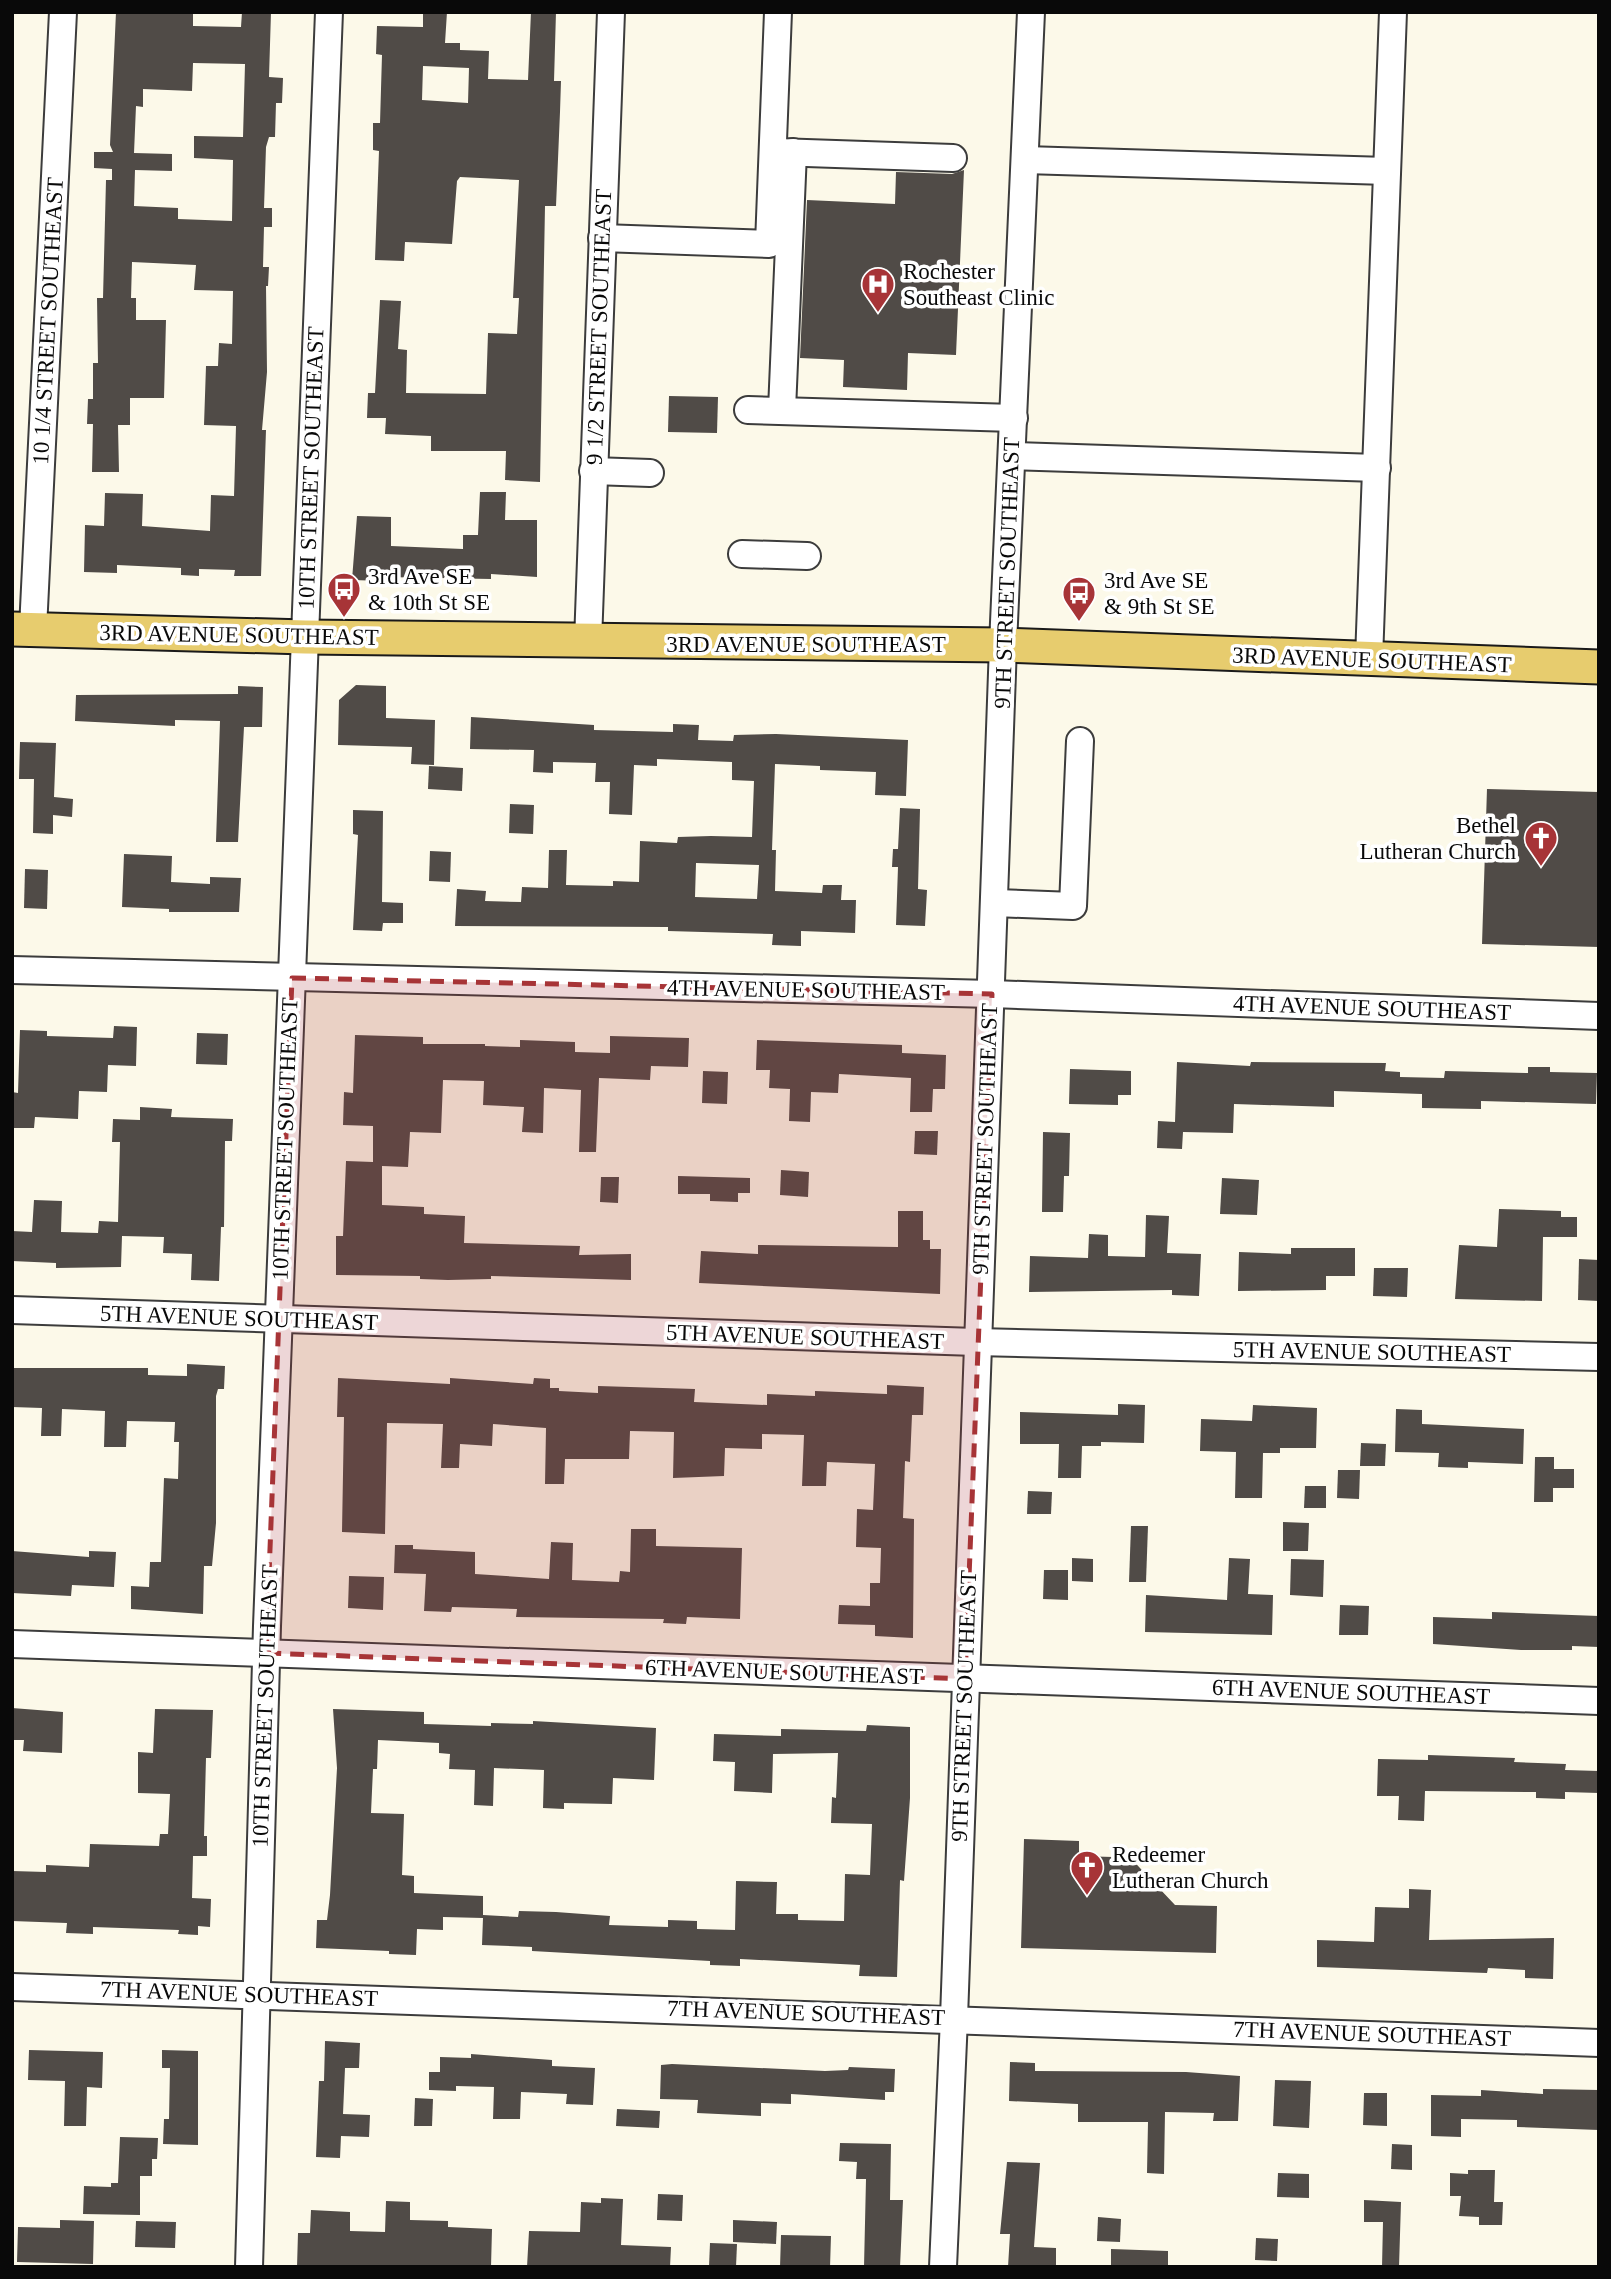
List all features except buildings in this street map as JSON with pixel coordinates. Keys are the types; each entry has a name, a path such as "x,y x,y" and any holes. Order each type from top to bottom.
{"main road":[{"name":"3RD AVENUE SOUTHEAST","path":"23,629 588,642 1003,645 1599,667"}],"street":[{"name":"10 1/4 STREET SOUTHEAST","path":"23,629 63,12"},
{"name":"10TH STREET SOUTHEAST","path":"249,2267 266,1653 329,12"},
{"name":"9 1/2 STREET SOUTHEAST","path":"588,642 611,12"},
{"path":"778,12 782,152 782,410"},
{"name":"9TH STREET SOUTHEAST","path":"943,2267 1003,645 1031,12"},
{"path":"1369,659 1393,12"},
{"path":"602,238 768,244 782,152"},
{"path":"782,152 953,158"},
{"path":"1025,160 1387,171"},
{"path":"748,410 1014,418"},
{"path":"1012,456 1377,468"},
{"path":"593,471 650,473"},
{"path":"742,554 807,556"},
{"path":"995,903 1073,906 1080,741"},
{"name":"4TH AVENUE SOUTHEAST","path":"12,970 992,995 1599,1016"},
{"name":"5TH AVENUE SOUTHEAST","path":"12,1310 976,1342 1599,1357"},
{"name":"6TH AVENUE SOUTHEAST","path":"12,1644 1599,1701"},
{"name":"7TH AVENUE SOUTHEAST","path":"12,1987 954,2018 1599,2043"}],"highlighted area":[{"path":"292,978 992,994 965,1679 266,1653"}],"place":[{"name":"Rochester Southeast Clinic","path":"878,314"},
{"name":"3rd Ave SE & 10th St SE","path":"344,619"},
{"name":"3rd Ave SE & 9th St SE","path":"1079,623"},
{"name":"Bethel Lutheran Church","path":"1541,868"},
{"name":"Redeemer Lutheran Church","path":"1087,1897"}]}
